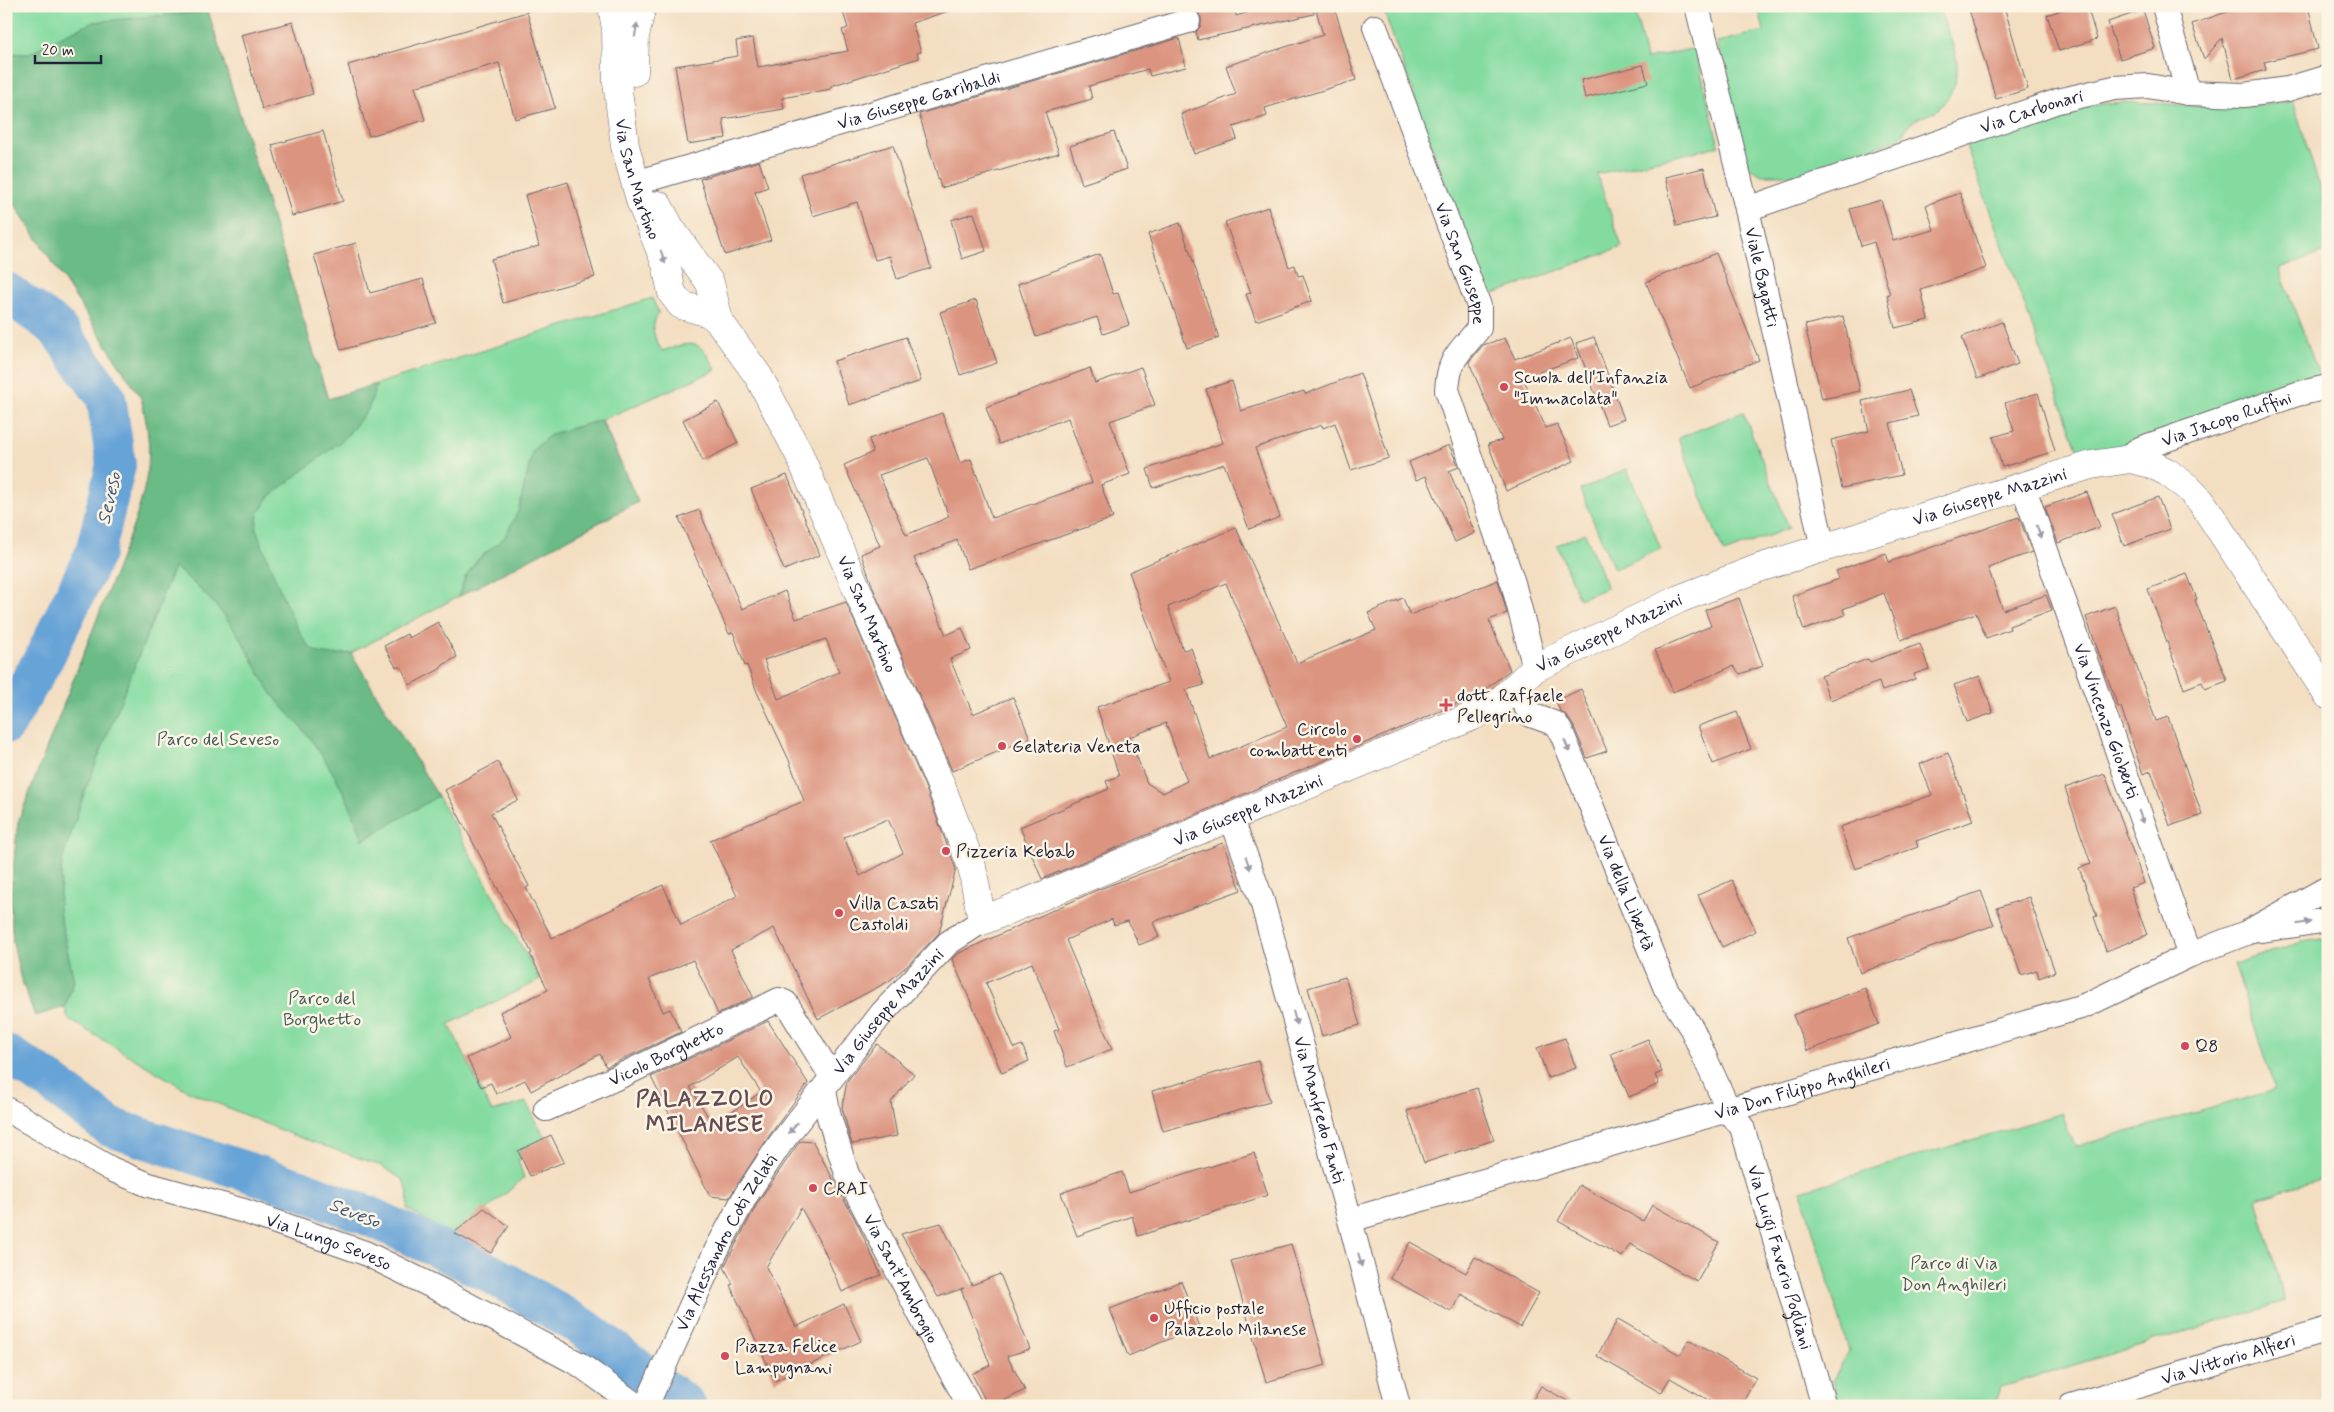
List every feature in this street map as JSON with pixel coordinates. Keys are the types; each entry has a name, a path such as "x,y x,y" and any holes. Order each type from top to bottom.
{"street":[{"name":"Via San Martino","path":"612,6 616,29 619,108 629,164 641,203 666,264 676,300 689,308 709,313 720,321 759,377 800,454 934,768 972,867 982,921"},
{"name":"Via San Martino","path":"642,6 635,36 634,72 639,123 649,179 659,206 671,229 710,283 720,321"},
{"name":"Viale Bagatti","path":"1697,6 1747,209 1823,548"},
{"path":"2164,6 2188,93"},
{"name":"Via Giuseppe Garibaldi","path":"649,179 1188,21"},
{"name":"Via San Giuseppe","path":"1375,27 1479,306 1479,328 1461,347 1452,361 1447,390 1513,583 1535,668"},
{"name":"Via Carbonari","path":"1747,209 2058,101 2131,86 2188,93 2244,95 2288,89 2328,77"},
{"name":"Via Jacopo Ruffini","path":"2130,460 2136,451 2142,448 2297,394 2328,387"},
{"name":"Via Giuseppe Mazzini","path":"828,1083 883,1012 948,943 982,921 1473,716 1496,704 1535,668 1620,625 1679,599 1759,568 2091,465 2130,460 2151,464 2167,472 2201,501 2328,695"},
{"name":"Via Vincenzo Gioberti","path":"2023,486 2190,955"},
{"name":"Via della Libertà","path":"1515,688 1530,715 1556,724 1562,734 1666,990 1692,1030 1729,1111"},
{"name":"Via Manfredo Fanti","path":"1231,817 1262,901 1350,1220 1398,1406"},
{"name":"Via Don Filippo Anghileri","path":"1350,1220 2084,1006 2190,955 2246,933 2328,888"},
{"name":"Via Don Filippo Anghileri","path":"2246,933 2328,920"},
{"name":"Vicolo Borghetto","path":"546,1109 628,1074 780,1000 786,1003 828,1083"},
{"name":"Via Alessandro Coti Zelati","path":"644,1403 669,1358 715,1253 746,1195 780,1144 828,1083"},
{"name":"Via Sant'Ambrogio","path":"828,1083 829,1117 847,1174 970,1406"},
{"name":"Via Lungo Seveso","path":"6,1110 111,1169 149,1185 244,1211 365,1253 442,1291 579,1364 644,1403"},
{"name":"Via Luigi Faverio Pogliani","path":"1729,1111 1742,1127 1824,1406"},
{"name":"Via Vittorio Alfieri","path":"2071,1406 2328,1329"}],"green space":[{"name":"Parco del Seveso","path":"6,6 241,6 208,11 328,399 652,298 659,313 653,328 662,351 681,345 695,345 705,352 716,370 602,420 638,502 351,653 438,796 540,980 449,1024 492,1112 526,1102 548,1143 518,1160 524,1178 492,1205 458,1239 407,1209 408,1193 403,1180 382,1166 290,1134 188,1091 68,1019 65,1007 35,1016 20,976 13,941 10,902 18,822 134,524 147,475 149,447 141,398 6,191"},
{"path":"1382,6 1634,6 1646,59 1695,48 1719,146 1597,174 1622,247 1486,297"},
{"path":"1758,6 1938,6 1956,59 1957,72 1955,84 1949,96 1938,109 1914,121 1896,140 1798,175 1762,175 1747,167 1717,42 1764,31"},
{"path":"208,11 328,399 377,384 368,410 345,438 269,497 258,514 256,529 282,594 306,642 313,650 322,654 351,653 438,796 363,840 345,795 321,753 301,727 279,704 263,680 242,641 223,614 200,589 174,567 85,791 62,861 59,911 74,981 65,1007 35,1016 20,976 13,941 10,902 18,822 134,524 147,476 149,447 141,398 6,191 6,53 29,54 53,40 93,22"},
{"path":"2293,101 2328,214 2328,251 2279,268 2321,380 2135,442 2080,456 1966,146 2055,114 2111,103 2139,102 2230,107"},
{"path":"1743,412 1789,528 1724,553 1678,438"},
{"path":"601,420 638,502 458,597 465,577 477,560 504,538 518,512 533,450 551,434"},
{"path":"1627,469 1661,549 1614,569 1580,490"},
{"path":"1585,533 1607,588 1579,599 1557,545"},
{"name":"Parco di Via Don Anghileri","path":"2328,938 2328,1178 2257,1198 2284,1302 2001,1387 1994,1404 1990,1406 1839,1406 1832,1381 1849,1351 1801,1191 2062,1113 2074,1147 2275,1090 2234,964 2302,942"}],"building":[{"path":"841,6 951,6 951,10 912,23 921,52 917,53 919,58 831,86 831,89 782,98 784,109 723,119 726,138 688,144 675,66 738,56 736,41 753,38 758,67 848,51 842,30 848,28"},
{"path":"1189,6 1234,6 1236,16 1267,6 1313,6 1314,14 1198,40 1196,32 1201,25 1201,18 1197,11"},
{"path":"1315,6 1334,6 1356,80 1265,108 1267,116 1233,127 1237,139 1194,154 1181,114 1236,94 1226,66 1323,35"},
{"path":"1968,6 2004,6 2028,89 1996,99"},
{"path":"2073,6 2087,6 2097,39 2059,51 2047,15"},
{"path":"2244,6 2308,6 2318,49 2264,62 2266,70 2233,79 2222,38 2204,59 2192,24"},
{"path":"2143,10 2155,48 2120,59 2108,22"},
{"path":"527,12 555,108 515,119 499,63 415,87 425,120 369,136 348,65"},
{"path":"293,22 313,94 262,109 241,35"},
{"path":"1179,38 1186,67 1150,76 1148,69 1089,86 1092,99 1045,112 1059,153 941,188 919,114"},
{"path":"1643,65 1648,83 1585,98 1581,80"},
{"path":"323,131 343,201 292,216 272,145"},
{"path":"1114,132 1127,169 1082,184 1070,146"},
{"path":"893,145 931,268 897,279 890,256 875,260 857,202 813,216 800,174"},
{"path":"759,161 768,187 755,192 771,240 725,255 700,179"},
{"path":"1704,168 1715,217 1677,226 1665,177"},
{"path":"568,182 595,277 503,303 491,259 539,246 525,195"},
{"path":"1960,193 1986,268 1921,290 1928,320 1895,328 1887,295 1890,294 1874,242 1861,246 1850,209 1881,200 1893,241 1934,230 1926,205"},
{"path":"1268,207 1289,267 1295,265 1298,276 1303,275 1312,301 1256,321 1246,294 1251,293 1225,222"},
{"path":"974,213 986,251 962,259 951,220"},
{"path":"1180,223 1219,338 1187,348 1148,234"},
{"path":"356,243 370,293 423,279 436,323 341,350 314,255"},
{"path":"1716,253 1759,360 1690,388 1646,282"},
{"path":"1100,254 1113,294 1118,293 1129,325 1103,334 1097,317 1036,337 1018,284"},
{"path":"976,300 997,363 960,375 940,312"},
{"path":"1843,316 1860,391 1822,399 1805,325"},
{"path":"2002,322 2018,364 1977,379 1962,337"},
{"path":"906,337 921,381 849,405 834,361"},
{"path":"1594,337 1624,419 1607,425 1576,343"},
{"name":"Scuola dell'Infanzia \"Immacolata\"","path":"1505,338 1515,359 1571,338 1578,358 1523,378 1546,428 1557,424 1574,461 1506,491 1488,444 1502,440 1469,362 1483,345"},
{"path":"1141,367 1155,405 1110,421 1130,474 1101,485 1113,518 968,569 957,540 914,558 946,635 962,628 971,650 950,659 973,714 1013,697 1030,738 952,771 875,593 861,554 880,546 844,465 873,452 869,439 942,413 960,463 971,459 992,518 1092,483 1068,418 999,444 986,407 1090,368 1095,383","holes":["928,458 949,517 906,535 879,475"]},
{"path":"1360,373 1389,458 1351,470 1335,423 1323,428 1322,425 1255,448 1280,517 1249,529 1224,464 1153,488 1147,469 1223,443 1206,389 1232,381 1241,411 1304,391 1305,394"},
{"path":"1909,390 1918,416 1890,423 1902,475 1842,488 1831,440 1869,431 1862,401"},
{"path":"2038,393 2055,451 2002,467 1993,437 2014,431 2005,403"},
{"path":"718,402 738,443 703,461 683,420"},
{"path":"1449,445 1459,467 1449,471 1475,533 1455,542 1426,476 1416,480 1409,462"},
{"path":"787,475 820,555 784,570 751,489"},
{"path":"2087,492 2100,527 2058,543 2045,507"},
{"path":"2158,497 2170,529 2124,546 2112,514"},
{"path":"699,510 742,609 785,591 796,619 846,602 926,789 956,869 939,933 907,966 889,981 818,1019 774,928 731,950 753,997 718,1014 693,960 649,979 663,1012 670,1009 681,1032 606,1067 600,1054 531,1091 525,1080 496,1094 491,1083 481,1087 467,1058 511,1037 500,1012 548,990 530,954 532,953 445,790 498,762 518,800 491,813 529,886 526,888 552,938 663,885 681,925 737,896 710,840 804,801 789,760 757,692 747,665 745,666 733,632 729,634 679,518","holes":["826,639 839,672 778,699 764,660","888,819 903,853 860,876 844,837"]},
{"path":"2019,517 2032,552 1988,568 2003,610 2046,595 2052,610 2009,626 2010,629 1986,638 1976,613 1901,640 1884,593 1843,609 1845,615 1804,630 1792,596 1839,579 1836,571 1886,553 1889,562"},
{"path":"1236,528 1297,663 1376,630 1368,613 1403,598 1410,615 1498,580 1507,613 1489,620 1510,670 1479,694 1042,879 1020,827 1109,789 1106,781 1119,776 1097,707 1169,682 1129,572","holes":["1226,583 1287,727 1210,759 1186,690 1204,685 1191,648 1183,650 1168,607","1166,723 1187,781 1163,793 1147,783 1129,737"]},
{"path":"2187,574 2197,599 2195,600 2227,681 2205,689 2202,682 2184,689 2148,589"},
{"path":"1739,598 1763,666 1740,674 1733,666 1673,692 1655,650 1711,626 1705,610"},
{"path":"2115,606 2156,721 2168,717 2202,815 2170,826 2151,771 2143,774 2121,707 2118,707 2086,617"},
{"path":"438,622 457,657 443,665 440,669 410,685 401,667 396,667 384,646 407,634 409,638"},
{"path":"1920,644 1929,669 1914,674 1915,679 1882,691 1879,682 1830,700 1821,676 1868,659 1870,662"},
{"path":"1980,676 1993,713 1967,722 1954,685"},
{"path":"1581,689 1607,751 1587,758 1574,727 1567,716 1560,711 1556,701"},
{"path":"1737,712 1751,749 1713,764 1698,726"},
{"path":"1948,753 1973,821 1916,841 1918,847 1855,869 1840,827 1932,795 1920,764"},
{"path":"2105,774 2144,883 2130,888 2147,935 2106,951 2094,917 2097,916 2079,868 2091,864 2065,788"},
{"path":"1223,843 1241,890 1153,922 1159,937 1139,945 1128,921 1114,925 1112,919 1066,940 1112,1049 1067,1067 1054,1031 1059,1029 1032,963 986,983 1014,1048 1022,1045 1029,1061 1002,1073 952,959 957,954 1097,890"},
{"path":"1732,880 1756,931 1722,947 1698,895"},
{"path":"1981,891 1994,925 1860,973 1848,938"},
{"path":"2029,897 2055,972 2039,978 2037,970 2021,975 1997,908"},
{"path":"1345,977 1360,1025 1322,1036 1308,988"},
{"path":"1865,988 1879,1024 1807,1051 1793,1015"},
{"path":"768,1021 808,1083 769,1136 729,1198 710,1196 651,1077","holes":["738,1057 761,1092 713,1125 690,1087"]},
{"path":"1565,1038 1576,1068 1548,1078 1537,1048"},
{"path":"1648,1039 1662,1072 1655,1075 1659,1084 1629,1097 1611,1054"},
{"path":"877,1044 914,1074 891,1102 897,1136 852,1144 842,1108 847,1081"},
{"path":"1258,1061 1270,1102 1163,1131 1152,1091"},
{"path":"1477,1088 1494,1140 1424,1163 1407,1111"},
{"path":"551,1135 564,1162 530,1176 518,1151"},
{"path":"800,1141 813,1142 858,1225 881,1275 842,1292 823,1248 801,1208 766,1267 796,1327 844,1304 861,1341 775,1381 730,1285 733,1284 724,1267 758,1202"},
{"path":"1254,1153 1268,1195 1138,1236 1132,1216 1077,1236 1061,1193 1122,1172 1129,1192"},
{"path":"1579,1185 1643,1221 1652,1205 1719,1242 1697,1281 1630,1244 1622,1257 1558,1221"},
{"path":"484,1208 509,1226 491,1253 454,1233"},
{"path":"941,1223 972,1285 1000,1274 1030,1349 1007,1356 1025,1390 994,1406 988,1406 972,1374 990,1365 961,1289 938,1297 901,1234"},
{"path":"1410,1242 1466,1273 1475,1257 1539,1293 1520,1327 1461,1294 1451,1312 1390,1278"},
{"path":"1291,1244 1326,1365 1266,1382 1231,1261"},
{"name":"Ufficio postale Palazzolo Milanese","path":"1181,1281 1199,1327 1128,1356 1110,1309"},
{"path":"1618,1319 1680,1355 1689,1340 1756,1378 1740,1406 1719,1406 1670,1378 1661,1393 1597,1356"},
{"path":"1541,1386 1576,1406 1529,1406"}],"waterway":[{"name":"Seveso","path":"6,292 56,327 106,397 116,465 95,553 45,656 6,724"},
{"name":"Seveso","path":"6,1054 45,1078 110,1127 297,1188 369,1216 490,1273 584,1328 687,1406"}],"place":[{"name":"Scuola dell'Infanzia \"Immacolata\"","path":"1504,387"},
{"name":"dott. Raffaele Pellegrino","path":"1446,705"},
{"name":"Circolo combattenti","path":"1357,739"},
{"name":"Gelateria Veneta","path":"1002,746"},
{"name":"Pizzeria Kebab","path":"946,851"},
{"name":"Villa Casati Castoldi","path":"839,913"},
{"name":"Q8","path":"2185,1046"},
{"name":"CRAI","path":"813,1188"},
{"name":"Ufficio postale Palazzolo Milanese","path":"1154,1318"},
{"name":"Piazza Felice Lampugnani","path":"725,1356"}],"district":[{"name":"PALAZZOLO MILANESE","path":"705,1110"}],"park label":[{"name":"Parco del Borghetto","path":"322,1008"}]}
